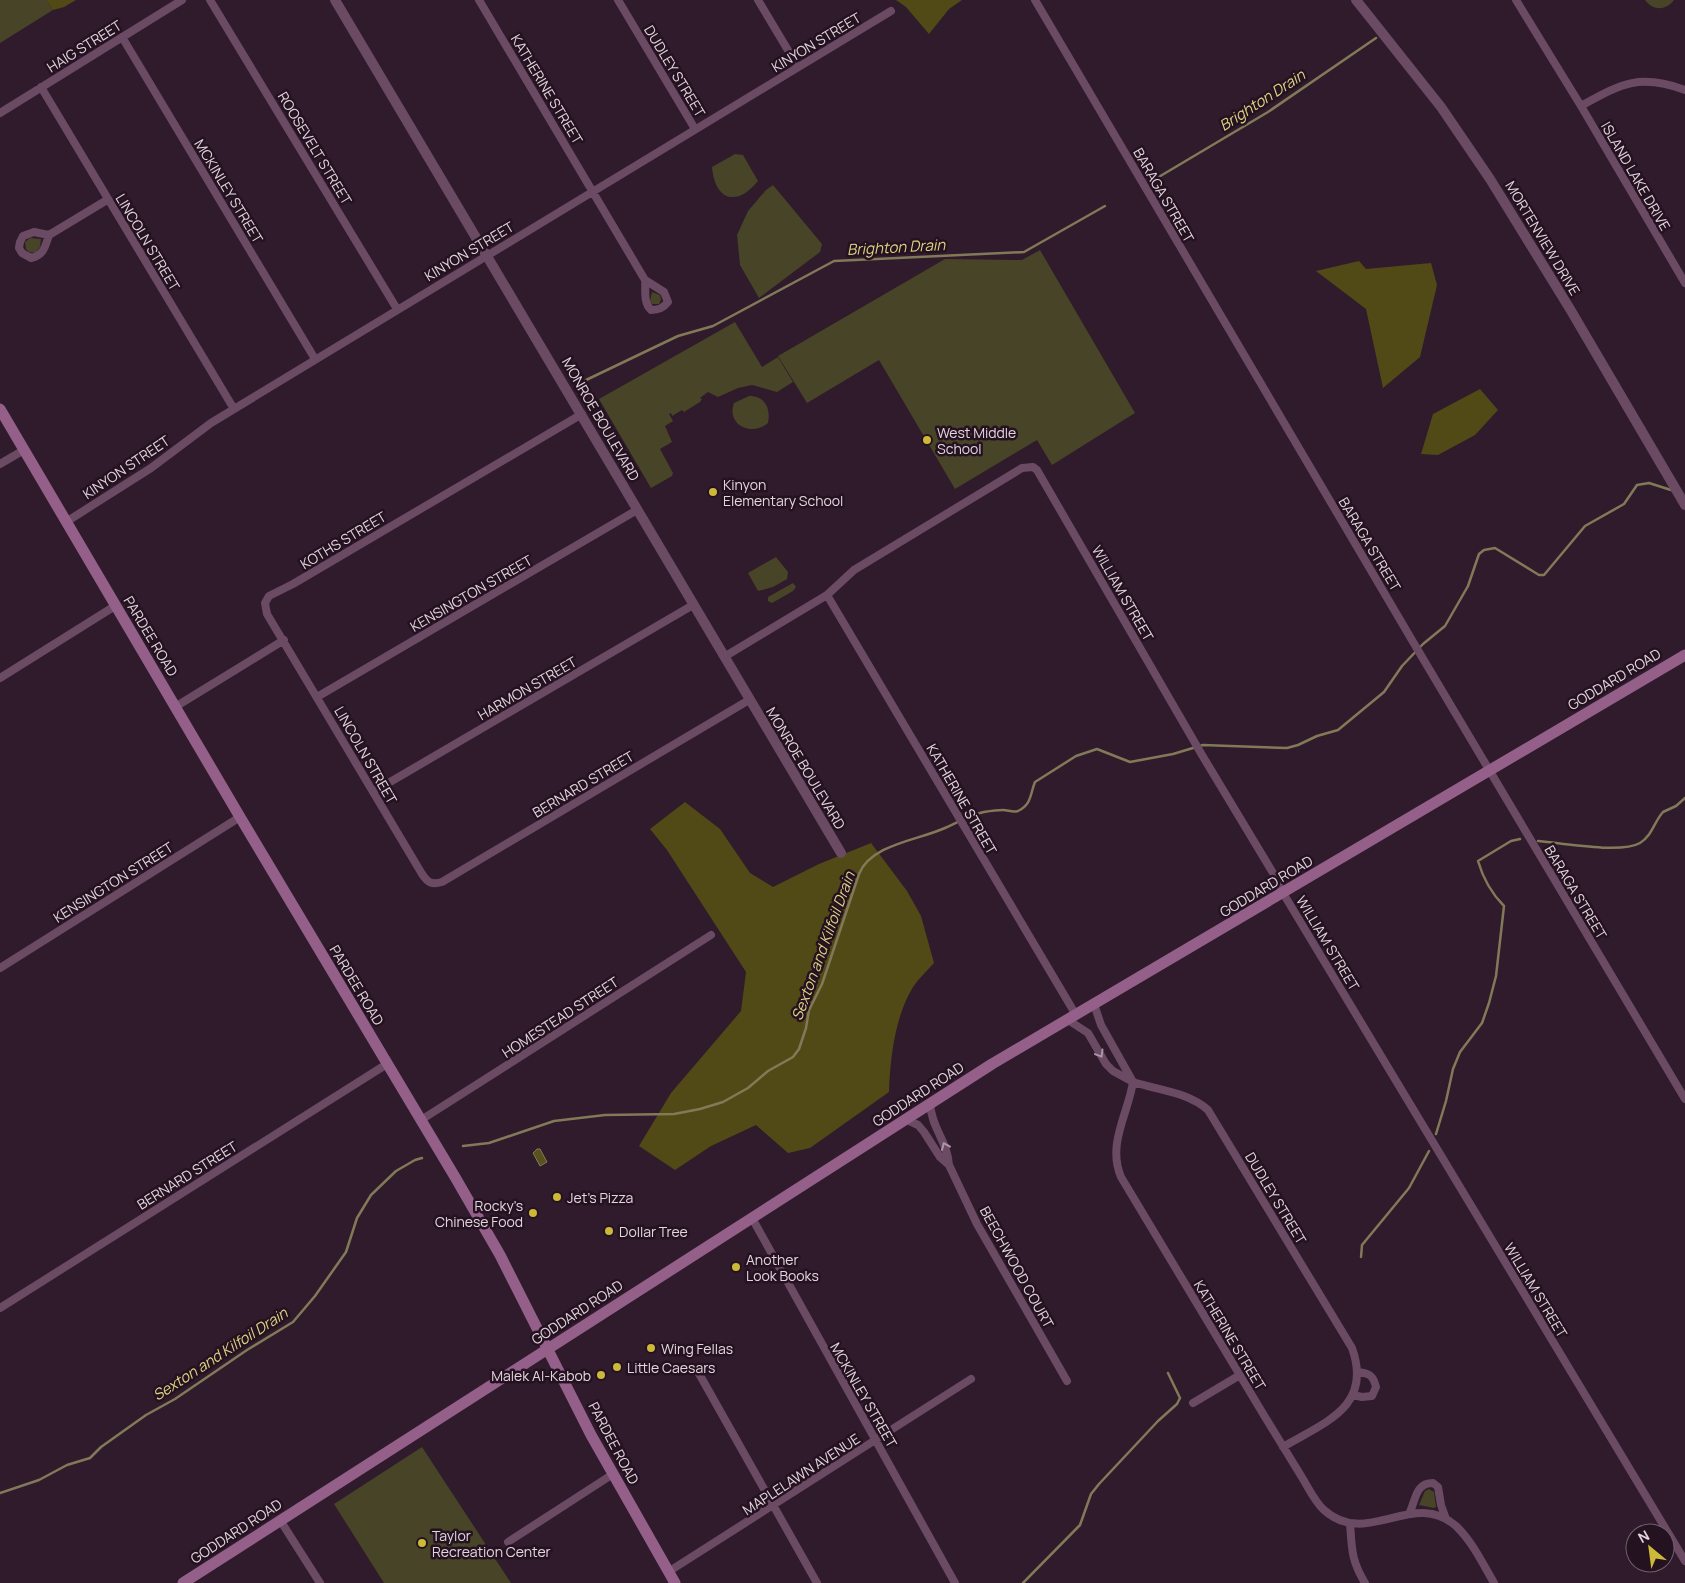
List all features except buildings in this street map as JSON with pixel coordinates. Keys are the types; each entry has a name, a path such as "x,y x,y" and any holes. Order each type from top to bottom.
{"main road":[{"name":"PARDEE ROAD","path":"0,409 500,1255 613,1474 675,1583"},
{"name":"GODDARD ROAD","path":"191,1581 280,1520 992,1064 1685,655"}],"street":[{"name":"HAIG STREET","path":"0,113 182,0"},
{"name":"ROOSEVELT STREET","path":"210,0 397,309"},
{"name":"MONROE BOULEVARD","path":"335,0 488,254 637,510 841,853"},
{"name":"KATHERINE STREET","path":"479,0 645,280"},
{"name":"DUDLEY STREET","path":"618,0 695,129"},
{"path":"758,0 798,67"},
{"name":"BARAGA STREET","path":"1036,0 1685,1099"},
{"name":"MORTENVIEW DRIVE","path":"1356,0 1441,107 1490,179 1682,500"},
{"name":"ISLAND LAKE DRIVE","path":"1519,1 1685,283"},
{"name":"KINYON STREET","path":"66,522 151,468 211,423 891,11"},
{"name":"MCKINLEY STREET","path":"122,37 315,359"},
{"path":"1581,106 1615,88 1632,83 1653,82 1669,84 1685,90"},
{"name":"LINCOLN STREET","path":"41,87 234,409"},
{"path":"49,235 107,200"},
{"name":"KOTHS STREET","path":"284,640 265,610 265,603 269,596 293,584 582,414"},
{"path":"0,464 24,450"},
{"name":"WILLIAM STREET","path":"827,594 854,570 1022,468 1033,467 1037,470 1283,893 1685,1561"},
{"name":"KENSINGTON STREET","path":"317,697 637,510"},
{"name":"KATHERINE STREET","path":"827,594 956,812 1072,1017 1088,1033 1106,1064 1113,1071 1133,1082 1131,1096 1116,1144 1115,1156 1118,1170 1319,1505 1336,1519 1350,1523"},
{"path":"724,657 827,594"},
{"name":"HARMON STREET","path":"373,792 693,605"},
{"path":"0,678 115,606"},
{"path":"175,707 284,640"},
{"name":"LINCOLN STREET","path":"284,640 429,883"},
{"name":"BERNARD STREET","path":"429,883 437,884 442,882 749,700"},
{"name":"KENSINGTON STREET","path":"0,968 240,818"},
{"name":"HOMESTEAD STREET","path":"421,1120 711,935"},
{"path":"1094,1004 1101,1025 1133,1082"},
{"name":"BERNARD STREET","path":"0,1308 387,1064"},
{"name":"DUDLEY STREET","path":"1133,1082 1190,1098 1200,1102 1208,1110 1352,1348 1357,1372 1353,1395 1349,1403 1338,1414 1283,1447"},
{"name":"BEECHWOOD COURT","path":"930,1104 931,1116 948,1151 949,1164 978,1224 1067,1381"},
{"name":"BEECHWOOD COURT","path":"905,1119 918,1125 940,1157 949,1164"},
{"name":"MCKINLEY STREET","path":"752,1218 956,1583"},
{"path":"697,1370 817,1583"},
{"path":"1353,1395 1362,1397 1372,1396 1376,1387 1374,1379 1368,1373 1357,1372"},
{"path":"1193,1403 1240,1375"},
{"name":"MAPLELAWN AVENUE","path":"668,1572 971,1379"},
{"path":"508,1542 613,1474"},
{"path":"1409,1514 1422,1485 1433,1483 1438,1487 1446,1520"},
{"path":"1365,1583 1358,1571 1352,1553 1350,1523 1364,1525 1409,1514 1427,1513 1446,1520 1460,1530 1494,1583"},
{"path":"280,1520 320,1583"}],"shaded area":[{"path":"0,0 46,0 53,10 0,43"},
{"path":"46,0 76,0 64,7 53,10"},
{"path":"896,0 962,0 949,9 929,34 906,7"},
{"path":"1645,0 1674,0 1663,8 1656,8"},
{"path":"735,154 743,155 758,181 742,195 735,197 722,193 714,178 712,167"},
{"path":"773,185 822,244 820,252 759,298 740,265 737,235 748,211 766,190"},
{"path":"30,238 41,239 40,247 35,253 29,252 26,249 25,242"},
{"path":"1040,250 1135,413 1052,465 1037,440 955,489 879,360 807,403 778,356 945,259 1022,260"},
{"path":"1359,261 1366,269 1431,263 1437,285 1420,357 1383,388 1366,309 1316,271"},
{"path":"652,292 660,295 661,300 659,304 652,304 650,301"},
{"path":"735,322 762,367 778,357 793,382 777,392 752,385 738,388 718,397 708,392 700,398 702,399 700,402 684,412 682,410 672,416 671,413 669,414 673,421 665,426 672,442 660,449 673,473 672,476 651,488 599,399"},
{"path":"1480,389 1498,410 1475,435 1438,455 1421,454 1433,414"},
{"path":"749,396 759,398 768,408 768,423 762,427 748,429 742,427 734,417 734,403"},
{"path":"776,557 788,572 787,579 773,587 758,591 748,573"},
{"path":"793,583 796,587 793,591 772,603 768,601 768,597"},
{"path":"685,802 720,829 750,873 773,887 819,864 871,843 907,891 921,916 934,963 913,987 902,1011 892,1052 889,1092 810,1148 788,1153 756,1125 711,1146 675,1170 639,1146 671,1093 741,1011 746,972 667,850 650,829"},
{"path":"540,1149 547,1162 540,1166 533,1153"},
{"name":"Taylor Recreation Center","path":"422,1447 511,1583 384,1583 334,1504"},
{"path":"1429,1489 1434,1492 1436,1507 1434,1508 1419,1505 1425,1491"}],"waterway":[{"name":"Brighton Drain","path":"1157,178 1268,112 1376,38"},
{"name":"Brighton Drain","path":"584,381 678,336 713,326 834,261 1024,252 1105,206"},
{"name":"Sexton and Kilfoil Drain","path":"463,1146 489,1143 554,1121 605,1115 674,1114 723,1102 748,1088 768,1071 793,1057 799,1049 806,1028 809,1010 822,984 859,874 865,864 874,856 897,844 945,828 979,813 998,810 1018,811 1028,802 1035,782 1076,756 1097,749 1130,762 1173,754 1203,745 1287,748 1338,730 1384,692 1402,666 1423,644 1445,626 1468,586 1479,554 1484,550 1495,548 1539,575 1544,575 1585,526 1624,504 1637,485 1649,483 1671,490"},
{"path":"1538,841 1605,848 1631,846 1644,840 1663,812 1676,806 1685,798"},
{"path":"1436,1134 1453,1069 1460,1052 1482,1023 1496,976 1504,906 1488,885 1478,861 1511,841 1520,839"},
{"path":"1361,1257 1362,1245 1409,1188 1429,1151"},
{"name":"Sexton and Kilfoil Drain","path":"0,1493 39,1480 67,1465 90,1458 101,1447 146,1415 175,1399 247,1350 293,1322 315,1296 346,1252 357,1218 371,1195 396,1171 422,1158"},
{"path":"1023,1583 1080,1525 1091,1494 1099,1484 1158,1421 1177,1404 1180,1398 1168,1373"}],"place":[{"name":"West Middle School","path":"927,440"},
{"name":"Kinyon Elementary School","path":"713,492"},
{"name":"Jet's Pizza","path":"557,1197"},
{"name":"Rocky's Chinese Food","path":"533,1213"},
{"name":"Dollar Tree","path":"609,1231"},
{"name":"Another Look Books","path":"736,1267"},
{"name":"Wing Fellas","path":"651,1348"},
{"name":"Little Caesars","path":"617,1367"},
{"name":"Malek Al-Kabob","path":"601,1375"},
{"name":"Taylor Recreation Center","path":"422,1543"}]}
